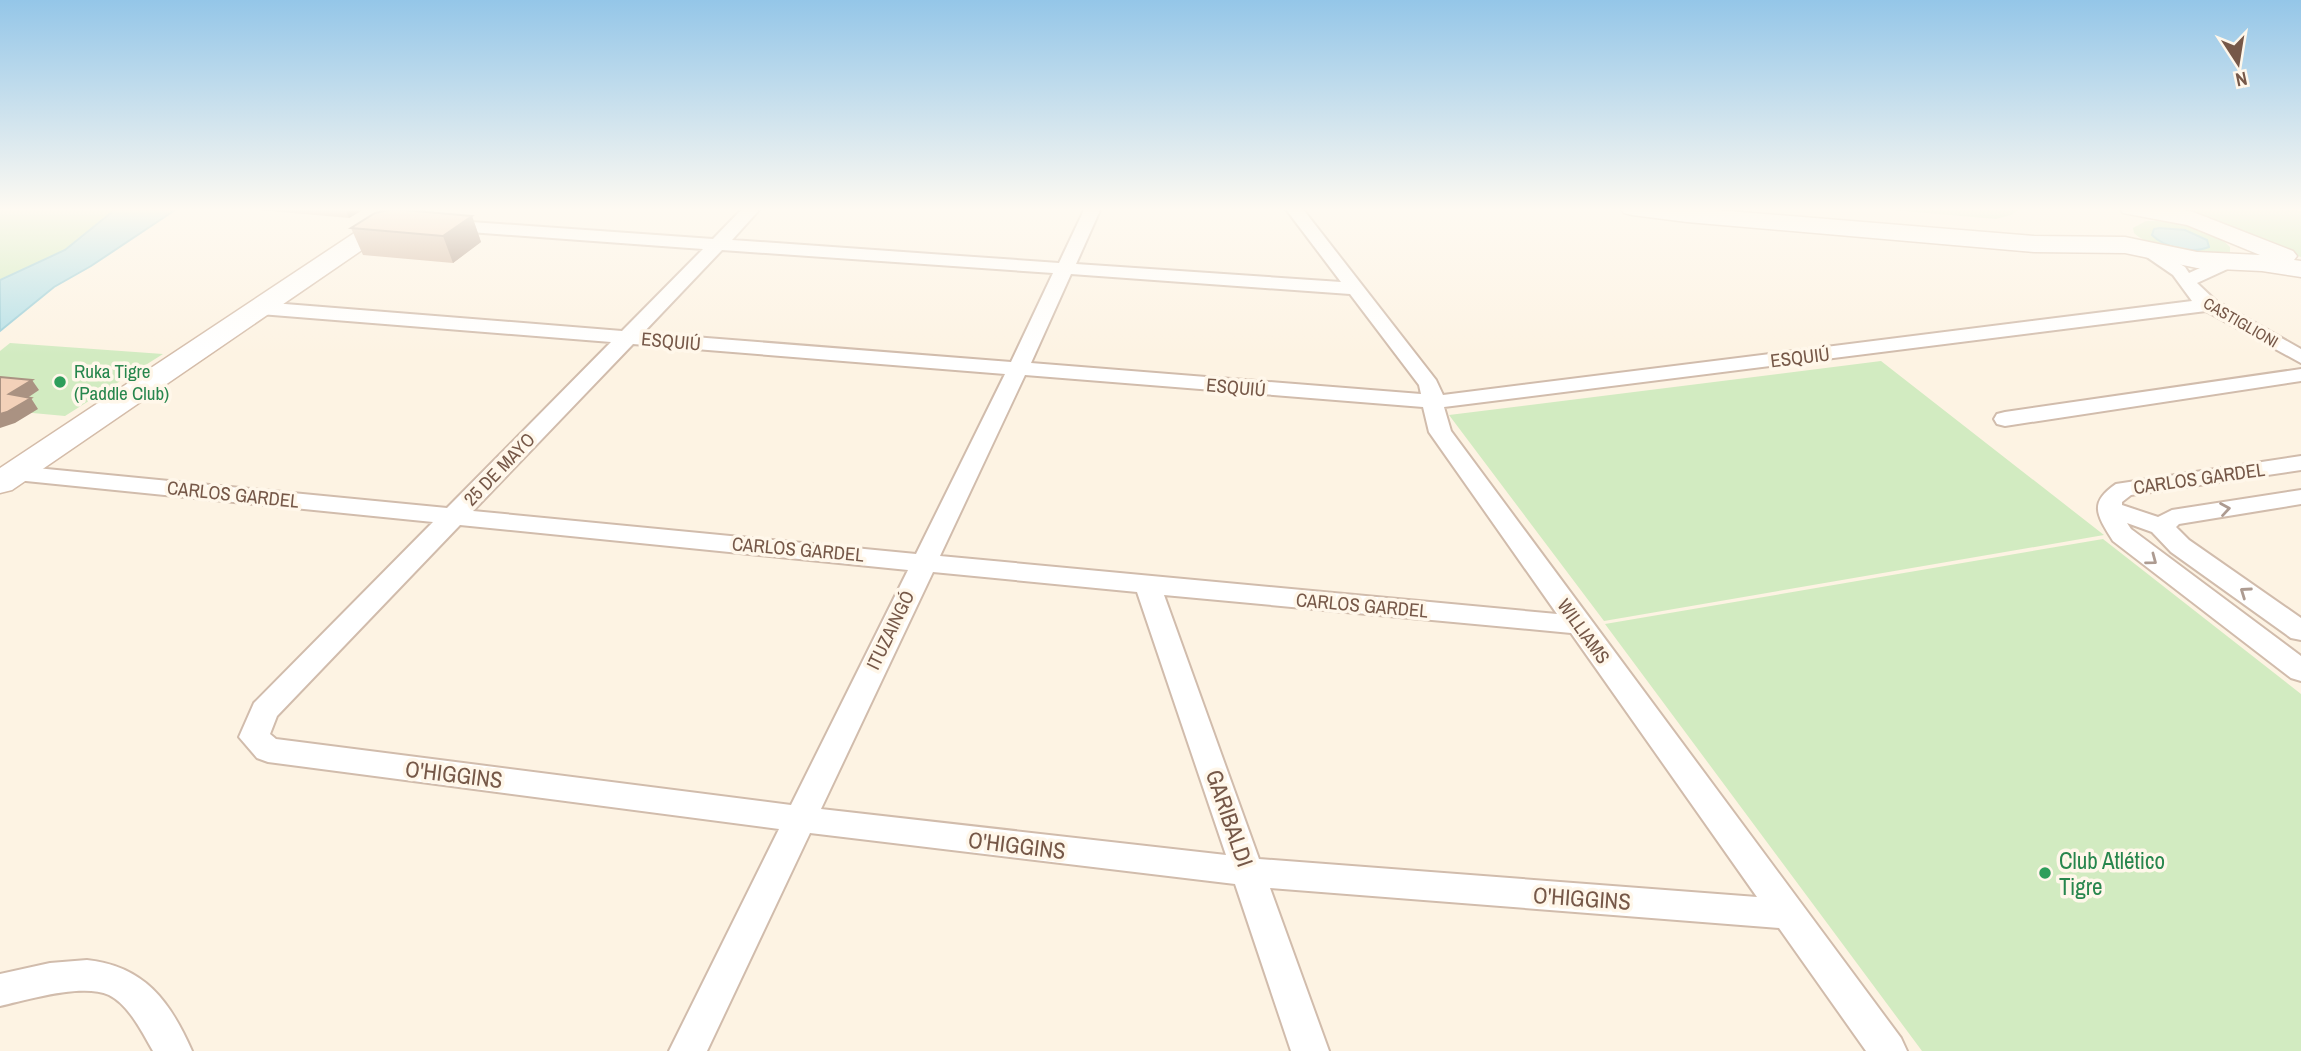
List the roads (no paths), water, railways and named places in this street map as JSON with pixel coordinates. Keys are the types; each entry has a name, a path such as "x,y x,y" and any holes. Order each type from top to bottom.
{"main road":[{"path":"8,478 260,308 346,257"},
{"path":"2184,257 2301,269"},
{"path":"2228,262 2243,257"}],"street":[{"name":"25 DE MAYO","path":"254,737 264,711 705,257"},
{"path":"906,257 1357,289"},
{"name":"ITUZAINGÓ","path":"688,1051 1018,369 1069,257"},
{"name":"WILLIAMS","path":"1332,257 1429,384 1434,402 1433,420 1440,432 1888,1051"},
{"name":"CASTIGLIONI","path":"2159,257 2179,271 2197,296 2209,305 2301,357"},
{"path":"2186,281 2228,262"},
{"name":"ESQUIÚ","path":"260,308 1434,402 2209,305"},
{"path":"2005,419 2301,375"},
{"name":"CARLOS GARDEL","path":"2110,509 2110,499 2124,489 2301,463"},
{"name":"CARLOS GARDEL","path":"8,478 453,516 923,561 1148,586 1580,625"},
{"name":"CARLOS GARDEL","path":"2161,527 2172,518 2301,497"},
{"path":"2301,631 2180,546 2161,527 2110,509 2110,517 2122,535 2301,671"},
{"name":"GARIBALDI","path":"1148,586 1310,1051"},
{"name":"O'HIGGINS","path":"254,737 268,750 800,819 1248,872 1789,914"},
{"path":"0,990 72,977 102,976 132,990 173,1051"}],"water":[{"path":"50,257 104,257 54,287 0,331 0,280"}],"place":[{"name":"Ruka Tigre (Paddle Club)","path":"60,382"},
{"name":"Club Atlético Tigre","path":"2045,873"}]}
